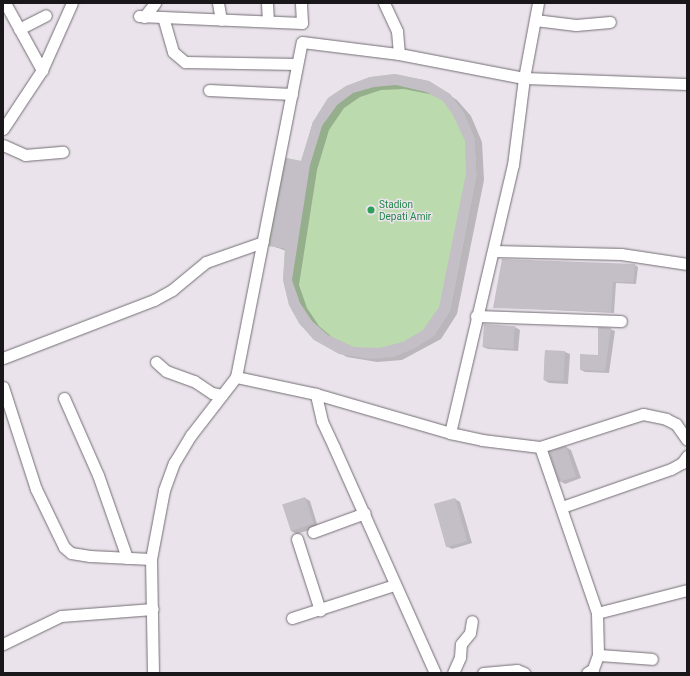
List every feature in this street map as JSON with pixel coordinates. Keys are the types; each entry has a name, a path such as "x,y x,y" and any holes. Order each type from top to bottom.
{"street":[{"path":"5,3 42,70"},
{"path":"3,129 42,70 72,3"},
{"path":"154,3 142,16 302,23"},
{"path":"218,3 221,20"},
{"path":"267,3 268,22"},
{"path":"153,673 151,559 164,490 174,463 191,435 236,377 302,42 301,3"},
{"path":"384,3 397,30 399,54"},
{"path":"450,433 476,316 494,251 513,165 524,78 538,3"},
{"path":"19,29 46,15"},
{"path":"163,17 173,52 179,60 192,63 297,64"},
{"path":"535,20 576,25 610,22"},
{"path":"302,42 399,54 524,78 687,84"},
{"path":"208,90 292,94"},
{"path":"3,145 25,155 63,152"},
{"path":"3,358 154,300 172,290 206,262 263,242"},
{"path":"494,251 621,254 687,264"},
{"path":"476,316 621,321"},
{"path":"156,362 166,370 194,381 212,393 222,395"},
{"path":"236,377 316,394 450,433 482,440 540,447 643,414 666,419 676,424 683,432 687,440"},
{"path":"3,387 5,400 36,489 61,544 71,553 151,559"},
{"path":"316,394 322,421 365,513 394,585 435,673"},
{"path":"64,398 98,474 127,558"},
{"path":"540,447 562,507 597,613 598,655 593,669 587,673"},
{"path":"562,507 671,468 682,463 687,456"},
{"path":"313,532 365,513"},
{"path":"297,539 320,610"},
{"path":"292,618 394,585"},
{"path":"597,613 687,590"},
{"path":"3,644 61,616 153,609"},
{"path":"453,673 460,658 461,644 470,633 472,621"},
{"path":"598,655 652,659"},
{"path":"483,673 517,670 524,673"}],"green space":[{"name":"Stadion Depati Amir","path":"395,74 429,81 450,94 464,112 475,138 477,176 451,310 394,357 314,340 299,323 289,305 283,280 285,249 264,245 282,157 301,161 313,122 328,98 346,86 370,77"}],"building":[{"path":"395,74 429,81 450,94 464,112 475,138 477,176 451,310 434,336 415,348 394,357 370,359 339,354 314,340 299,323 289,305 283,280 285,249 269,246 286,158 301,161 313,122 328,98 346,86 370,77","holes":["396,85 426,92 443,101 453,115 465,141 466,174 439,307 423,330 403,342 379,348 354,347 328,335 312,321 300,303 292,280 310,165 322,126 337,105 353,93 374,87"]},
{"path":"502,259 635,264 633,282 613,282 611,312 493,308"},
{"path":"484,324 515,326 513,349 482,347"},
{"path":"598,327 611,328 605,371 580,370 580,354 598,355"},
{"path":"545,350 565,351 563,381 543,380"},
{"path":"566,446 576,476 559,482 549,452"},
{"path":"305,497 314,524 291,531 282,504"},
{"path":"455,498 467,541 446,547 434,504"}],"place":[{"name":"Stadion Depati Amir","path":"371,210"}]}
